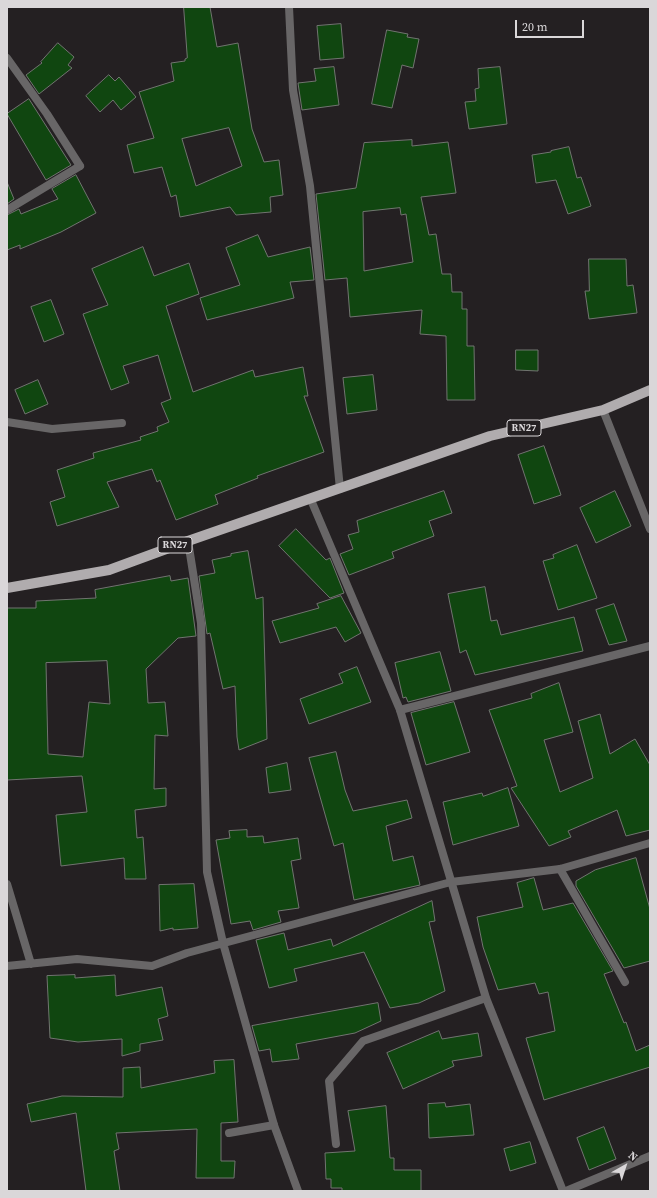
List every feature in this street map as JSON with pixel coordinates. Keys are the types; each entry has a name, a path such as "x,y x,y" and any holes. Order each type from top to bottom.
{"main road":[{"name":"RN27","path":"7,588 109,570 188,540 311,500 490,436 602,410 650,390"}],"street":[{"path":"289,7 293,90 310,186 340,489"},
{"path":"7,58 47,114 80,166 7,210"},
{"path":"602,410 650,529"},
{"path":"7,422 52,429 122,423"},
{"path":"311,500 400,710 486,998 564,1191 650,1156"},
{"path":"188,540 201,623 206,872 223,943 274,1125 298,1191"},
{"path":"400,710 650,646"},
{"path":"7,966 77,959 152,966 223,943 451,882 560,868 650,843"},
{"path":"560,868 625,982"},
{"path":"7,884 31,964"},
{"path":"336,1144 329,1081 363,1041 486,998"},
{"path":"229,1133 274,1125"}],"building":[{"path":"184,7 210,7 217,47 238,43 252,129 264,162 279,160 283,195 270,197 271,212 236,215 230,207 180,217 176,195 171,197 162,167 134,173 127,145 154,138 139,92 174,81 171,63 185,61 187,58","holes":["229,128 242,166 196,186 182,139"]},
{"path":"341,24 344,58 320,60 317,26"},
{"path":"387,30 408,34 407,37 419,39 413,68 402,65 392,108 372,104"},
{"path":"58,43 74,57 68,65 72,68 39,94 26,75 42,63 41,62"},
{"path":"334,67 339,105 302,110 298,83 316,81 314,69"},
{"path":"500,67 507,124 469,129 465,102 476,101 475,89 479,88 478,69"},
{"path":"109,75 115,81 119,77 136,97 121,110 113,100 100,112 86,96"},
{"path":"29,99 71,165 46,180 7,114"},
{"path":"412,140 412,146 448,142 456,193 421,197 429,235 436,234 442,274 451,274 452,292 462,292 462,309 467,309 467,346 474,346 475,400 447,400 446,336 420,334 422,310 350,317 347,278 325,280 316,194 356,188 364,143","holes":["400,208 401,215 406,214 413,262 364,271 363,212"]},
{"path":"569,147 577,178 581,177 591,206 568,214 556,180 536,183 532,155"},
{"path":"76,175 96,213 61,232 20,249 20,245 7,250 7,215 19,209 21,214 58,199 52,189"},
{"path":"7,182 14,199 7,204"},
{"path":"258,235 268,257 310,247 314,280 290,282 294,298 207,320 200,298 240,285 226,248"},
{"path":"143,247 154,276 189,263 199,294 166,306 193,392 253,370 255,377 303,367 308,396 304,396 324,452 257,476 258,478 215,495 218,504 176,520 160,480 157,482 152,469 107,482 119,507 57,526 50,502 65,497 57,470 94,458 93,453 141,440 140,437 158,431 157,427 169,422 161,403 171,399 158,355 123,366 129,383 111,390 83,314 108,305 92,269"},
{"path":"589,259 626,259 627,286 633,285 637,313 589,319 585,291 589,291"},
{"path":"51,300 64,334 44,342 31,307"},
{"path":"516,350 538,350 538,371 516,370"},
{"path":"373,375 377,410 347,414 343,378"},
{"path":"38,380 48,404 25,414 15,390"},
{"path":"544,446 561,495 534,504 518,455"},
{"path":"444,491 452,513 429,521 434,536 392,552 394,558 349,575 340,554 353,549 348,535 359,532 357,521"},
{"path":"615,491 631,526 596,543 580,508"},
{"path":"296,529 326,560 330,558 344,593 330,598 279,546"},
{"path":"577,545 597,598 558,610 543,561 554,558 553,555"},
{"path":"248,551 256,599 263,597 267,739 239,750 235,686 223,689 210,633 207,634 199,576 215,573 212,560 231,556 231,554"},
{"path":"170,576 171,581 188,578 196,636 178,638 146,669 148,703 165,702 168,736 155,735 154,789 166,788 166,806 135,810 137,838 143,837 146,879 125,879 124,858 61,866 56,815 87,812 82,776 7,780 7,608 36,608 36,601 96,598 95,590","holes":["107,661 110,704 89,702 83,757 48,754 46,663"]},
{"path":"485,587 491,621 497,620 501,635 574,617 583,651 475,675 466,650 460,653 448,594"},
{"path":"341,596 361,633 345,642 336,627 280,643 272,621 319,608 317,604"},
{"path":"614,604 627,641 609,645 596,610"},
{"path":"440,652 451,691 408,702 406,697 403,698 395,663"},
{"path":"357,667 371,702 309,724 300,699 343,683 339,674"},
{"path":"559,683 573,732 544,740 560,792 593,778 578,721 600,714 610,754 635,739 650,765 650,830 626,836 617,810 568,831 571,837 549,846 511,788 517,786 489,710 532,698 531,694"},
{"path":"454,702 470,752 426,765 411,713"},
{"path":"336,752 345,790 353,811 407,800 412,818 386,826 393,861 413,856 420,885 354,900 343,843 334,846 309,758"},
{"path":"287,763 291,790 269,793 266,768"},
{"path":"508,788 519,826 453,845 443,802 482,793 483,796"},
{"path":"247,830 247,837 263,836 264,843 298,838 301,859 291,861 299,908 278,911 281,922 253,930 250,921 231,924 216,840 230,838 229,831"},
{"path":"636,858 650,909 650,961 624,968 576,886 576,881 595,870"},
{"path":"534,878 543,910 573,903 613,971 604,974 624,1023 626,1022 636,1051 650,1045 650,1067 544,1100 526,1038 555,1031 548,992 539,994 535,983 498,990 483,947 477,917 523,907 517,883"},
{"path":"194,884 198,928 173,930 173,928 160,931 159,885"},
{"path":"432,901 435,921 429,922 445,991 419,1003 390,1008 364,952 294,969 297,981 269,988 256,940 284,933 288,950 331,939 333,946"},
{"path":"75,975 75,978 115,975 116,996 162,987 168,1016 158,1019 163,1040 140,1044 140,1051 122,1056 122,1039 78,1042 50,1038 47,976"},
{"path":"378,1003 381,1021 355,1033 296,1044 299,1059 272,1062 270,1049 259,1051 252,1026"},
{"path":"439,1031 442,1039 478,1033 482,1056 452,1061 454,1066 403,1089 387,1053"},
{"path":"234,1060 238,1122 221,1123 221,1161 235,1161 234,1178 196,1178 197,1129 116,1133 119,1149 114,1151 120,1191 86,1191 76,1113 31,1122 27,1104 62,1096 123,1097 123,1068 140,1067 141,1088 215,1073 214,1061"},
{"path":"445,1103 446,1107 470,1104 474,1135 429,1138 428,1104"},
{"path":"386,1106 390,1158 394,1158 394,1170 421,1170 421,1191 342,1191 342,1188 331,1188 331,1179 326,1179 325,1153 355,1151 348,1111"},
{"path":"604,1127 616,1159 589,1170 577,1138"},
{"path":"530,1142 536,1163 510,1171 504,1149"}]}
